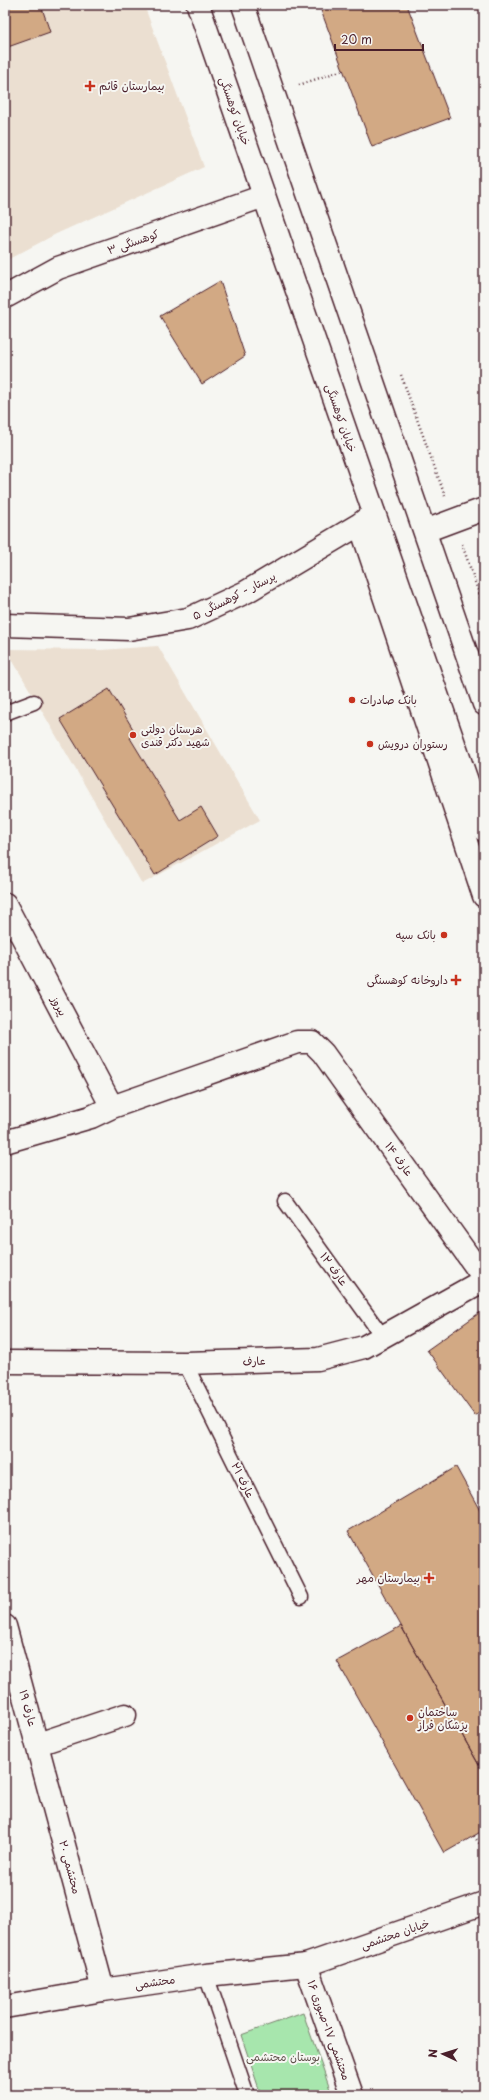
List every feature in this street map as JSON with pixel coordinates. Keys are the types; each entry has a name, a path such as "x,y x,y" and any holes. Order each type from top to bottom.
{"street":[{"name":"خیابان کوهسنگی","path":"198,5 264,196 367,518 484,830"},
{"path":"243,5 484,704"},
{"name":"کوهسنگی ۳","path":"5,297 58,268 264,196"},
{"path":"425,531 484,509"},
{"path":"367,518 484,896"},
{"name":"پرستار - کوهسنگی ۵","path":"5,625 129,629 188,619 246,592 367,518"},
{"name":"پیروز","path":"5,904 112,1107"},
{"name":"عارف ۱۴","path":"112,1107 297,1042 312,1042 323,1053 484,1279"},
{"path":"5,1142 91,1117 112,1107"},
{"name":"عارف","path":"5,1362 185,1363 318,1359 364,1347 484,1279"},
{"name":"عارف ۱۹","path":"5,1626 38,1744"},
{"path":"38,1744 125,1715"},
{"name":"محتشمی ۲۰","path":"38,1744 103,1990"},
{"name":"خیابان محتشمی","path":"306,1964 484,1904"},
{"name":"محتشمی","path":"5,2007 103,1990 206,1975 306,1964"},
{"name":"محتشمی ۱۷-صبوری ۱۶","path":"306,1964 352,2095"}],"lane":[{"path":"5,713 34,702"},
{"name":"عارف ۱۲","path":"285,1201 383,1337"},
{"name":"عارف ۲۱","path":"185,1363 301,1597"},
{"path":"206,1975 247,2095"}],"path":[{"path":"274,94 343,70"},
{"path":"474,1836 484,1850"}],"shaded area":[{"name":"بیمارستان قائم","path":"5,5 144,5 204,167 56,234 5,261"},
{"name":"هرستان دولتی شهید دکتر قندی","path":"158,646 260,820 142,884 6,649 101,650"}],"green space":[{"name":"بوستان محتشمی","path":"303,2013 332,2095 261,2095 241,2035"}],"building":[{"path":"5,5 41,5 50,32 5,48"},
{"path":"319,5 407,5 450,118 372,147"},
{"path":"220,281 245,356 202,384 160,316"},
{"path":"109,689 136,734 130,738 180,820 201,807 218,836 155,875 60,719"},
{"path":"482,1311 484,1314 484,1409 475,1416 427,1350"},
{"name":"بیمارستان مهر","path":"456,1467 484,1518 484,1774 348,1531"},
{"name":"ساختمان پزشکان فراز","path":"401,1626 484,1774 484,1830 444,1853 337,1661"}],"place":[{"name":"بیمارستان قائم","path":"90,86"},
{"name":"بانک صادرات","path":"352,700"},
{"name":"هرستان دولتی شهید دکتر قندی","path":"133,735"},
{"name":"رستوران درویش","path":"370,744"},
{"name":"بانک سپه","path":"444,935"},
{"name":"داروخانه کوهسنگی","path":"456,980"},
{"name":"بیمارستان مهر","path":"429,1578"},
{"name":"ساختمان پزشکان فراز","path":"410,1718"}]}
